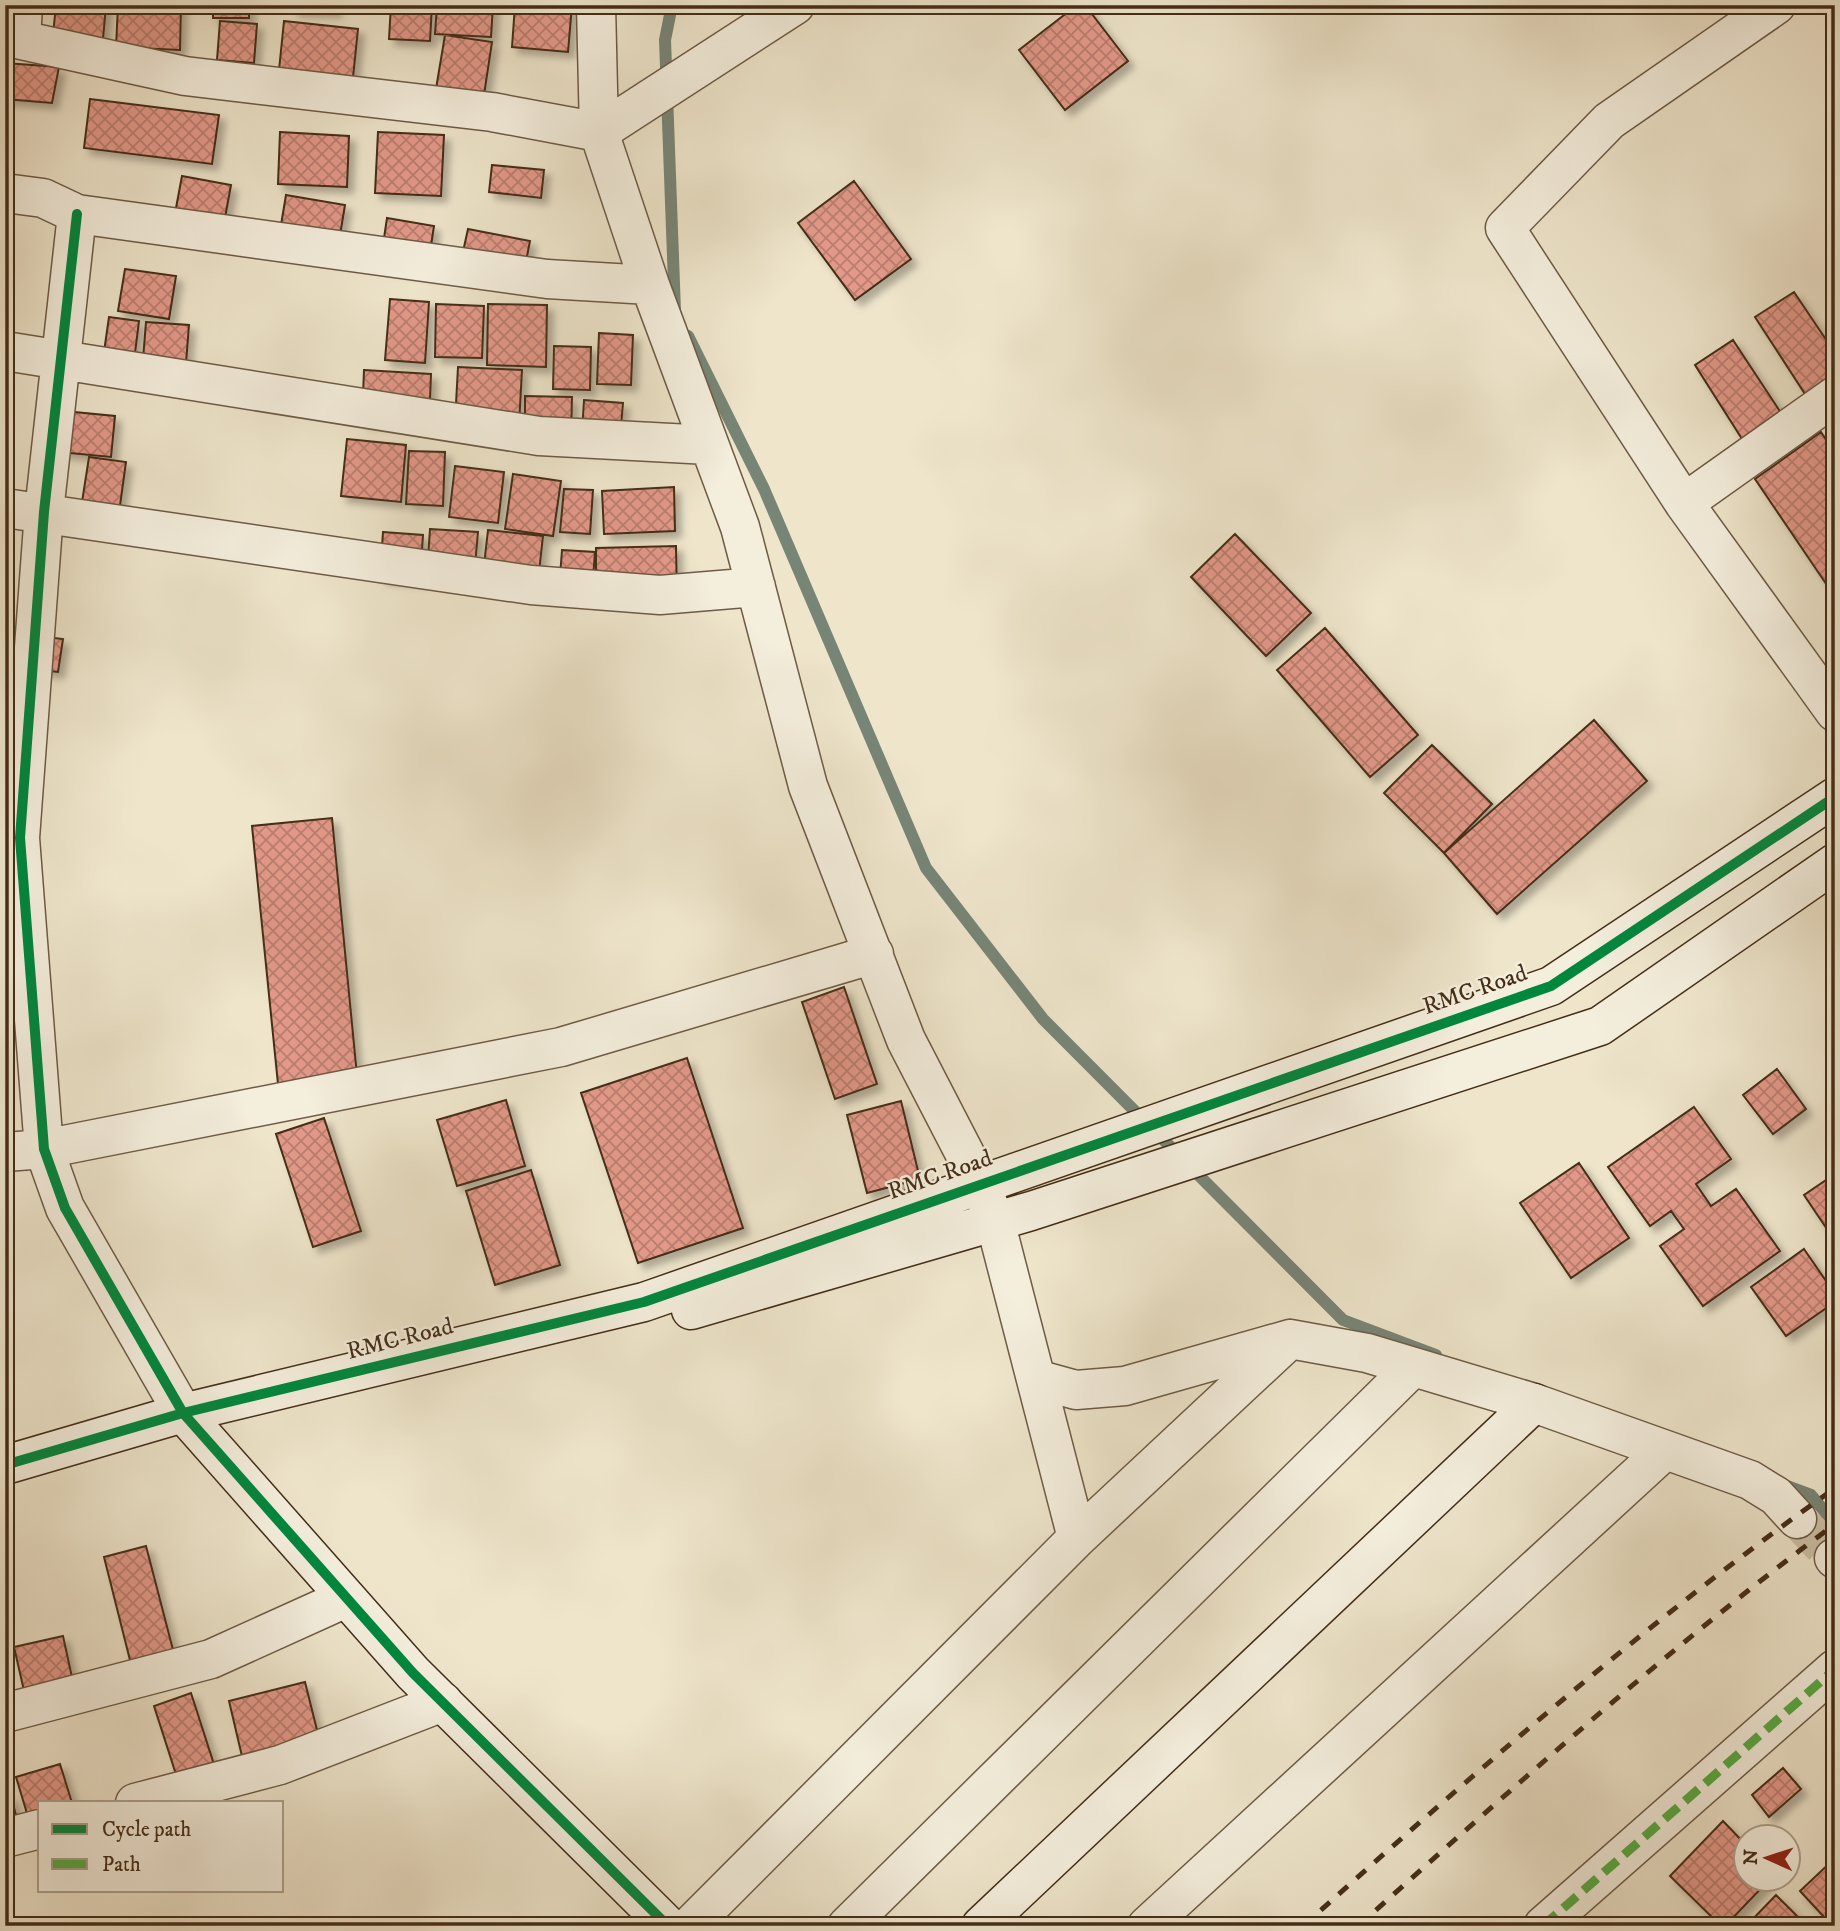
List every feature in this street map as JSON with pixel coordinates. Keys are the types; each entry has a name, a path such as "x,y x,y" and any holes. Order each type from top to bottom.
{"street":[{"path":"23,5 21,40 186,76 492,113 598,132 795,5"},
{"path":"596,5 598,132 650,285 740,527 808,786 906,1040 980,1182 995,1222 1077,1538"},
{"path":"1776,5 1609,121 1505,228 1684,503 1835,712"},
{"path":"5,192 43,198 76,214 547,279 650,285"},
{"path":"76,214 58,359 44,512 20,838 44,1149 65,1208 192,1423 346,1598 443,1702 668,1926"},
{"path":"5,351 539,436 709,445"},
{"path":"1684,503 1835,396"},
{"path":"5,508 531,585 660,595 756,587"},
{"name":"RMC Road","path":"5,1490 192,1423 643,1301 1551,986 1835,797"},
{"name":"RMC Road","path":"5,1465 650,1322 995,1222 1600,1026 1835,863"},
{"path":"5,1153 44,1149 561,1047 874,954"},
{"path":"1036,1379 1076,1390 1125,1387 1290,1339 1367,1353 1534,1403 1751,1480 1776,1496 1797,1519"},
{"path":"690,1926 1077,1538 1290,1339"},
{"path":"847,1926 1413,1367"},
{"path":"981,1926 1534,1403"},
{"path":"1147,1926 1663,1451"},
{"path":"5,1713 211,1659 346,1598"},
{"path":"1543,1926 1835,1669"},
{"path":"143,1801 279,1765 443,1702"},
{"path":"5,1838 38,1830"}],"building":[{"path":"56,5 106,5 103,39 53,35"},
{"path":"118,5 181,5 180,50 116,47"},
{"path":"213,5 249,5 249,18 213,18"},
{"path":"293,5 335,5 335,11 293,10"},
{"path":"391,5 432,5 430,41 389,39"},
{"path":"437,5 493,5 491,37 435,34"},
{"path":"515,5 572,5 568,52 512,47"},
{"path":"1077,5 1085,5 1128,61 1065,110 1019,50"},
{"path":"220,21 257,24 254,63 217,60"},
{"path":"284,21 358,29 352,87 278,80"},
{"path":"445,35 492,42 484,95 436,89"},
{"path":"5,63 59,67 52,103 5,99"},
{"path":"90,99 219,115 212,164 84,148"},
{"path":"280,132 349,136 347,187 278,184"},
{"path":"378,132 444,135 441,196 375,193"},
{"path":"492,165 544,170 541,198 489,192"},
{"path":"182,176 231,185 222,234 173,224"},
{"path":"854,181 911,259 855,300 798,223"},
{"path":"286,195 345,205 336,259 277,249"},
{"path":"387,218 434,226 427,272 380,265"},
{"path":"468,229 530,241 522,282 459,270"},
{"path":"125,269 176,276 169,319 118,311"},
{"path":"1794,292 1835,353 1835,374 1805,394 1755,317"},
{"path":"390,299 429,302 425,363 385,360"},
{"path":"436,304 484,306 482,358 435,357"},
{"path":"488,304 547,305 546,367 487,365"},
{"path":"109,317 139,321 132,377 101,373"},
{"path":"146,322 189,325 185,376 142,372"},
{"path":"599,333 633,335 631,385 597,384"},
{"path":"1733,340 1783,416 1744,442 1695,365"},
{"path":"554,346 591,347 590,390 553,389"},
{"path":"458,367 522,370 519,425 455,422"},
{"path":"364,370 431,374 429,424 362,421"},
{"path":"525,396 572,397 571,438 525,437"},
{"path":"584,400 623,403 619,449 581,446"},
{"path":"43,409 115,416 111,457 39,450"},
{"path":"1821,432 1835,453 1835,597 1755,479"},
{"path":"347,439 406,445 401,502 341,496"},
{"path":"409,451 445,452 443,506 406,504"},
{"path":"89,457 126,462 118,520 80,515"},
{"path":"455,466 504,472 498,523 449,517"},
{"path":"513,474 561,481 553,536 505,529"},
{"path":"674,487 675,531 604,534 602,491"},
{"path":"564,489 593,490 590,534 560,532"},
{"path":"430,529 478,532 474,576 427,573"},
{"path":"488,530 543,536 537,590 482,583"},
{"path":"383,532 423,535 420,580 380,577"},
{"path":"1235,534 1311,613 1266,656 1191,577"},
{"path":"676,546 677,596 596,597 596,548"},
{"path":"562,550 595,552 592,593 559,590"},
{"path":"1325,628 1418,735 1370,777 1277,670"},
{"path":"14,633 63,639 58,672 10,667"},
{"path":"1594,720 1647,781 1497,914 1444,853"},
{"path":"1432,745 1492,804 1444,853 1384,793"},
{"path":"332,818 358,1086 279,1094 252,826"},
{"path":"844,987 877,1084 835,1099 802,1002"},
{"path":"687,1058 743,1228 638,1263 581,1093"},
{"path":"1777,1069 1806,1109 1773,1134 1743,1095"},
{"path":"506,1100 525,1166 457,1186 437,1120"},
{"path":"901,1101 920,1179 867,1193 847,1115"},
{"path":"1694,1107 1731,1159 1696,1184 1711,1206 1736,1189 1780,1251 1703,1306 1660,1246 1684,1229 1671,1211 1650,1226 1608,1167"},
{"path":"324,1118 361,1231 313,1247 276,1134"},
{"path":"1579,1163 1629,1238 1571,1278 1520,1203"},
{"path":"531,1170 560,1265 495,1285 466,1191"},
{"path":"1835,1174 1835,1241 1804,1195"},
{"path":"1804,1249 1835,1294 1835,1302 1786,1336 1751,1287"},
{"path":"146,1546 178,1669 135,1680 104,1557"},
{"path":"63,1636 76,1696 28,1708 14,1647"},
{"path":"305,1682 322,1750 245,1769 229,1701"},
{"path":"191,1693 219,1780 182,1793 154,1706"},
{"path":"60,1764 71,1801 38,1801 38,1828 32,1830 16,1777"},
{"path":"1783,1768 1801,1789 1769,1817 1752,1795"},
{"path":"11,1796 20,1831 5,1835 5,1798"},
{"path":"1723,1821 1731,1829 1731,1892 1758,1892 1725,1926 1721,1926 1670,1876"},
{"path":"1835,1858 1835,1909 1825,1918 1801,1890"},
{"path":"1776,1895 1807,1926 1746,1926"}],"waterway":[{"path":"672,5 665,40 675,311"},
{"path":"688,336 764,489 926,868 1043,1019 1343,1320 1436,1355"},
{"path":"1784,1485 1811,1495 1835,1524"}],"tunnel":[{"path":"1797,1519 1834,1558"}],"railway":[{"path":"1303,1926 1563,1700 1697,1591 1835,1488"},
{"path":"1358,1926 1652,1669 1835,1524"}],"marked path":[{"path":"1543,1926 1835,1669"}],"cycle path":[{"path":"77,214 44,512 20,838 44,1149 65,1208 183,1413 413,1673 668,1926"},
{"path":"5,1465 183,1413 644,1302 1551,986 1835,797"}]}
